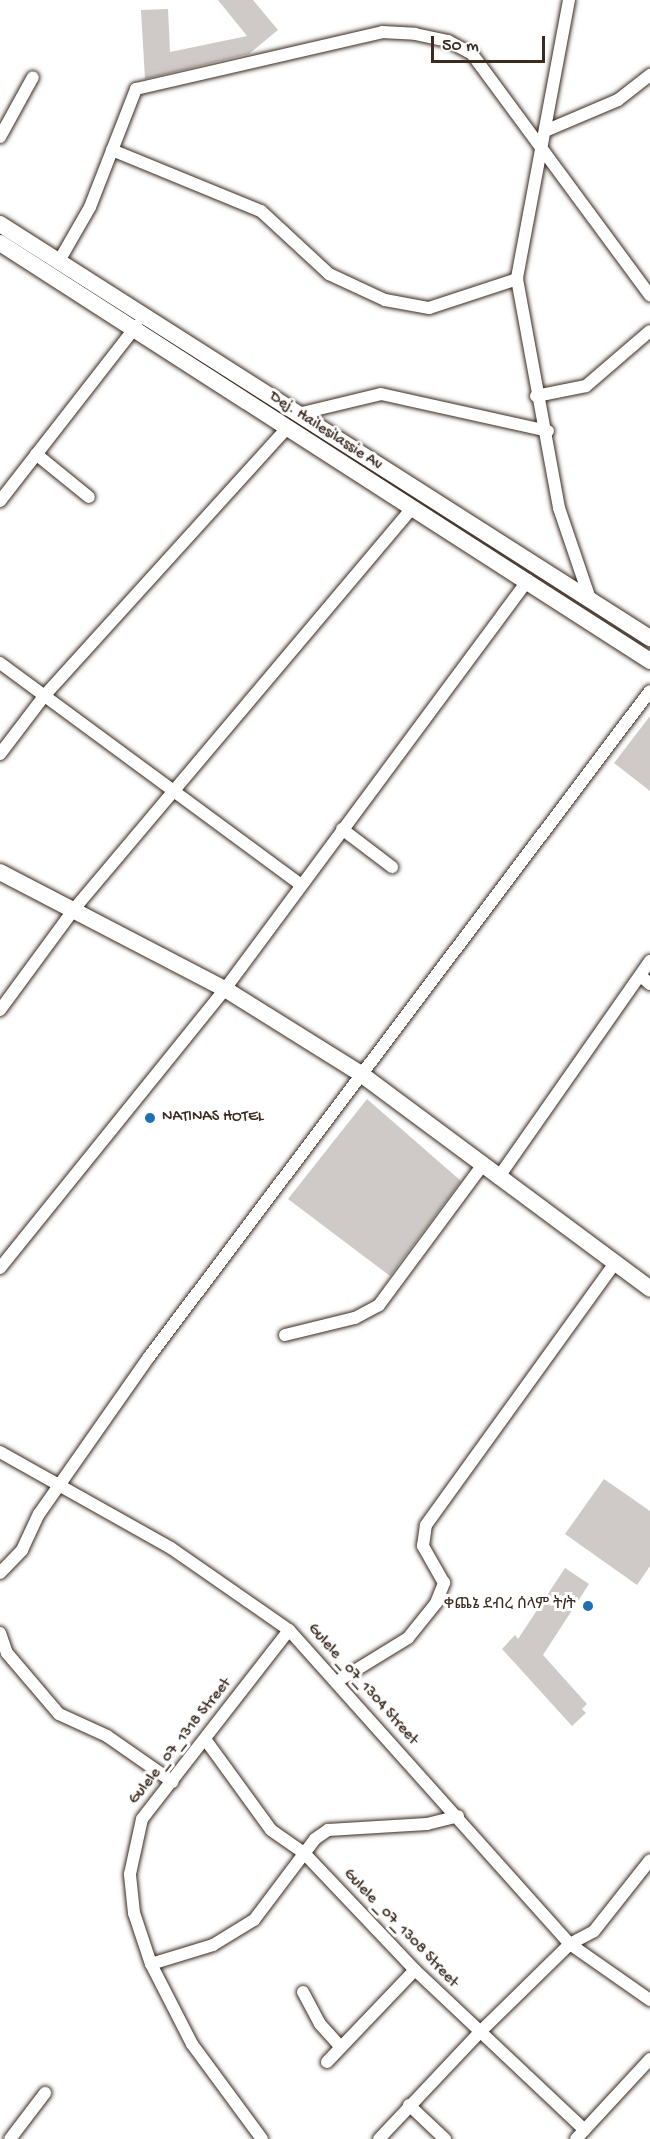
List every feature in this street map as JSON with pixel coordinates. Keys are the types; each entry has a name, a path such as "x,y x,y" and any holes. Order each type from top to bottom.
{"main road":[{"name":"Dej. Hailesilassie Av","path":"0,224 589,596 650,638"},
{"path":"0,243 136,326 287,428 528,580 650,661"},
{"path":"0,872 75,908 225,989 361,1074 650,1289"}],"street":[{"path":"569,0 543,150 517,279 536,396 548,431 559,508 589,596"},
{"path":"59,261 90,207 130,94 143,86 382,32 448,41 472,54 650,295"},
{"path":"545,131 618,100 650,75"},
{"path":"0,137 33,76"},
{"path":"112,150 261,211 329,274 377,297 429,308 517,279"},
{"path":"0,501 136,326"},
{"path":"536,396 586,386 650,331"},
{"path":"298,414 381,394 548,431"},
{"path":"0,754 45,695 287,428"},
{"path":"36,454 90,497"},
{"path":"0,1010 75,908 177,794 413,507"},
{"path":"0,1268 225,989 528,580"},
{"path":"0,663 301,885"},
{"path":"0,1573 22,1550 39,1514 61,1486 149,1357 650,692"},
{"path":"342,830 392,867"},
{"path":"498,1178 645,980 650,962"},
{"path":"285,1335 355,1318 379,1305 482,1166"},
{"path":"338,1681 408,1638 436,1603 444,1583 423,1546 426,1525 614,1264"},
{"name":"Gulele _07_1304 Street","path":"0,1452 171,1548 289,1630 338,1681 570,1944 650,2001"},
{"name":"Gulele _07_1318 Street","path":"262,2139 198,2054 151,1964 134,1912 133,1844 142,1819 289,1630"},
{"path":"0,1633 7,1653 59,1714 107,1736 173,1782"},
{"name":"Gulele _07_1308 Street","path":"206,1739 271,1830 304,1853 415,1970 585,2130"},
{"path":"151,1964 237,1933 254,1920 304,1853 328,1830 427,1824 458,1816"},
{"path":"379,2139 480,2032 570,1944 594,1931 650,1860"},
{"path":"327,2062 415,1970"},
{"path":"303,1992 320,2024 341,2047"},
{"path":"576,2139 650,2059"},
{"path":"10,2139 45,2093"},
{"path":"409,2105 446,2139"}],"building":[{"path":"218,0 253,0 278,30 249,54 145,79 141,10 168,9 170,52 247,36"},
{"path":"650,716 650,791 614,763"},
{"path":"367,1099 461,1181 390,1276 288,1199"},
{"path":"604,1479 650,1511 650,1566 637,1585 565,1534"},
{"path":"565,1568 589,1584 543,1655 587,1704 582,1709 586,1713 572,1726 502,1649 515,1635 518,1639"}],"place":[{"name":"NATINAS HOTEL","path":"150,1118"},
{"name":"ቀጨኔ ደብረ ሰላም ት/ት","path":"588,1606"}]}
